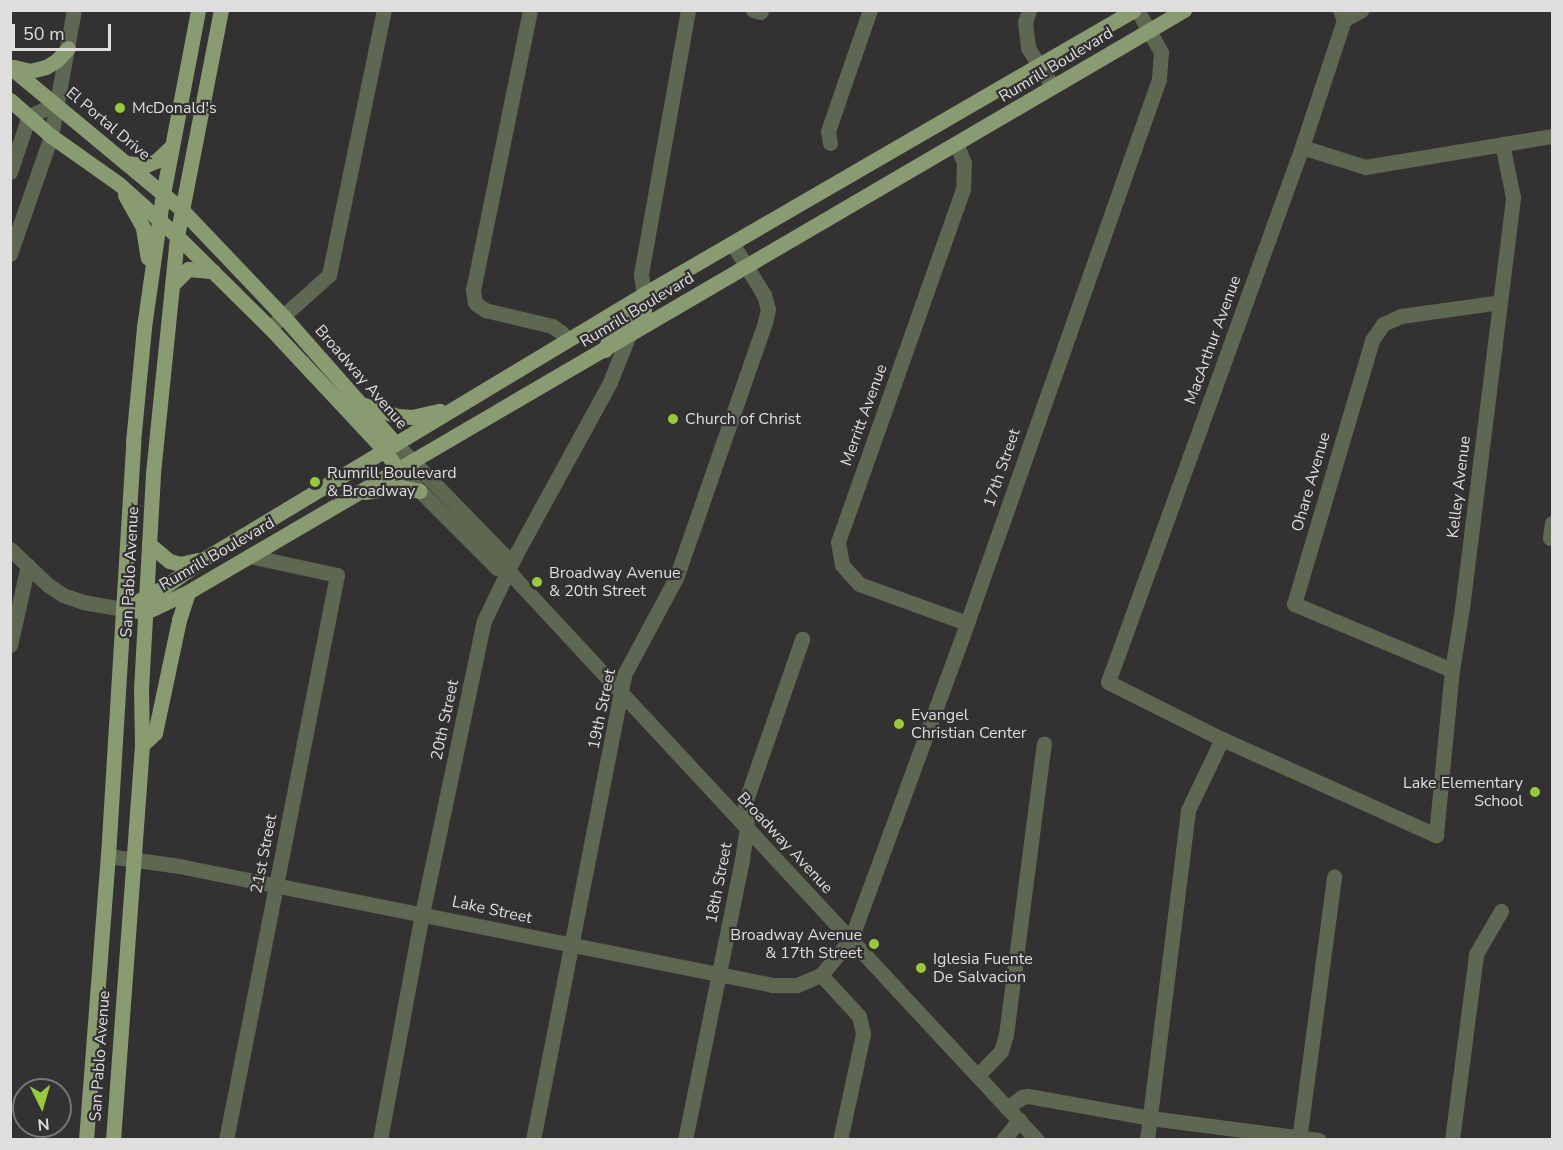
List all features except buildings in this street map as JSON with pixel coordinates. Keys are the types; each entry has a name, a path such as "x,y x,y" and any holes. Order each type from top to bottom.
{"main road":[{"name":"San Pablo Avenue","path":"86,1140 108,856 133,442 163,195 198,10"},
{"name":"San Pablo Avenue","path":"112,1140 142,746 141,689 153,473 177,236 221,10"},
{"name":"Rumrill Boulevard","path":"146,604 204,559 389,446 644,294 1135,10"},
{"name":"Rumrill Boulevard","path":"146,604 188,592 397,468 628,337 746,265 957,145 1184,10"},
{"path":"10,66 30,71 46,68 68,48"},
{"name":"El Portal Drive","path":"10,66 182,210"},
{"path":"10,100 51,136 118,184 177,236"},
{"path":"126,163 146,165 156,161 172,146"},
{"path":"118,184 143,228 151,281"},
{"name":"Broadway Avenue","path":"182,210 283,316 361,404 389,446 397,468"},
{"name":"Broadway Avenue","path":"177,236 389,446"},
{"path":"172,285 188,269 213,271"},
{"path":"605,350 611,333 644,311 644,294"},
{"path":"361,404 397,416 412,417 452,409"},
{"path":"353,494 401,487 420,491"},
{"path":"149,544 169,561 180,564 204,559"},
{"path":"142,746 155,733 179,620 188,592"},
{"path":"123,609 146,604"}],"street":[{"path":"10,254 51,136 74,10"},
{"path":"270,328 329,275 384,10"},
{"path":"530,10 473,290 475,303 485,310 552,327 561,332 567,340"},
{"path":"644,294 641,274 688,10"},
{"path":"830,143 828,131 870,10"},
{"path":"1029,10 1025,22 1028,48 1053,87"},
{"name":"17th Street","path":"851,939 967,623 1159,79 1161,52 1135,10"},
{"path":"1342,15 1361,10"},
{"name":"MacArthur Avenue","path":"1222,739 1108,681 1302,147 1342,15"},
{"path":"10,172 29,116 56,104"},
{"path":"1302,147 1365,167 1552,136"},
{"name":"Kelley Avenue","path":"1222,739 1436,835 1452,670 1462,608 1513,197 1502,144"},
{"name":"Merritt Avenue","path":"957,145 964,163 963,189 838,542 842,565 859,584 967,623"},
{"name":"19th Street","path":"533,1140 625,673 676,578 768,309 764,295 732,243"},
{"name":"Ohare Avenue","path":"1452,670 1294,604 1372,340 1383,324 1401,316 1500,302"},
{"name":"20th Street","path":"380,1140 422,914 484,621 508,570 610,382 628,337"},
{"name":"Broadway Avenue","path":"389,446 412,461 504,555 508,570 1037,1140"},
{"name":"Broadway Avenue","path":"397,468 497,568 508,570"},
{"path":"1552,523 1550,538 1552,538"},
{"path":"10,549 48,585 63,595 83,602 123,609"},
{"name":"21st Street","path":"226,1140 337,575 249,556"},
{"path":"10,645 28,565"},
{"name":"18th Street","path":"685,1140 747,829 745,803 802,639"},
{"path":"1147,1140 1188,810 1222,739"},
{"path":"978,1075 1001,1051 1006,1035 1044,743"},
{"name":"Lake Street","path":"108,856 422,914 773,985 797,985 820,975 851,939"},
{"path":"1299,1138 1334,876"},
{"path":"1452,1140 1476,954 1501,911"},
{"path":"820,975 859,1016 862,1034 840,1140"},
{"path":"1007,1108 1022,1097 1049,1099 1150,1118 1319,1140"},
{"path":"1003,1140 1019,1120"}],"place":[{"name":"McDonald's","path":"120,108"},
{"name":"Church of Christ","path":"673,419"},
{"name":"Rumrill Boulevard & Broadway","path":"315,482"},
{"name":"Broadway Avenue & 20th Street","path":"537,582"},
{"name":"Evangel Christian Center","path":"899,724"},
{"name":"Lake Elementary School","path":"1535,792"},
{"name":"Broadway Avenue & 17th Street","path":"874,944"},
{"name":"Iglesia Fuente De Salvacion","path":"921,968"}]}
